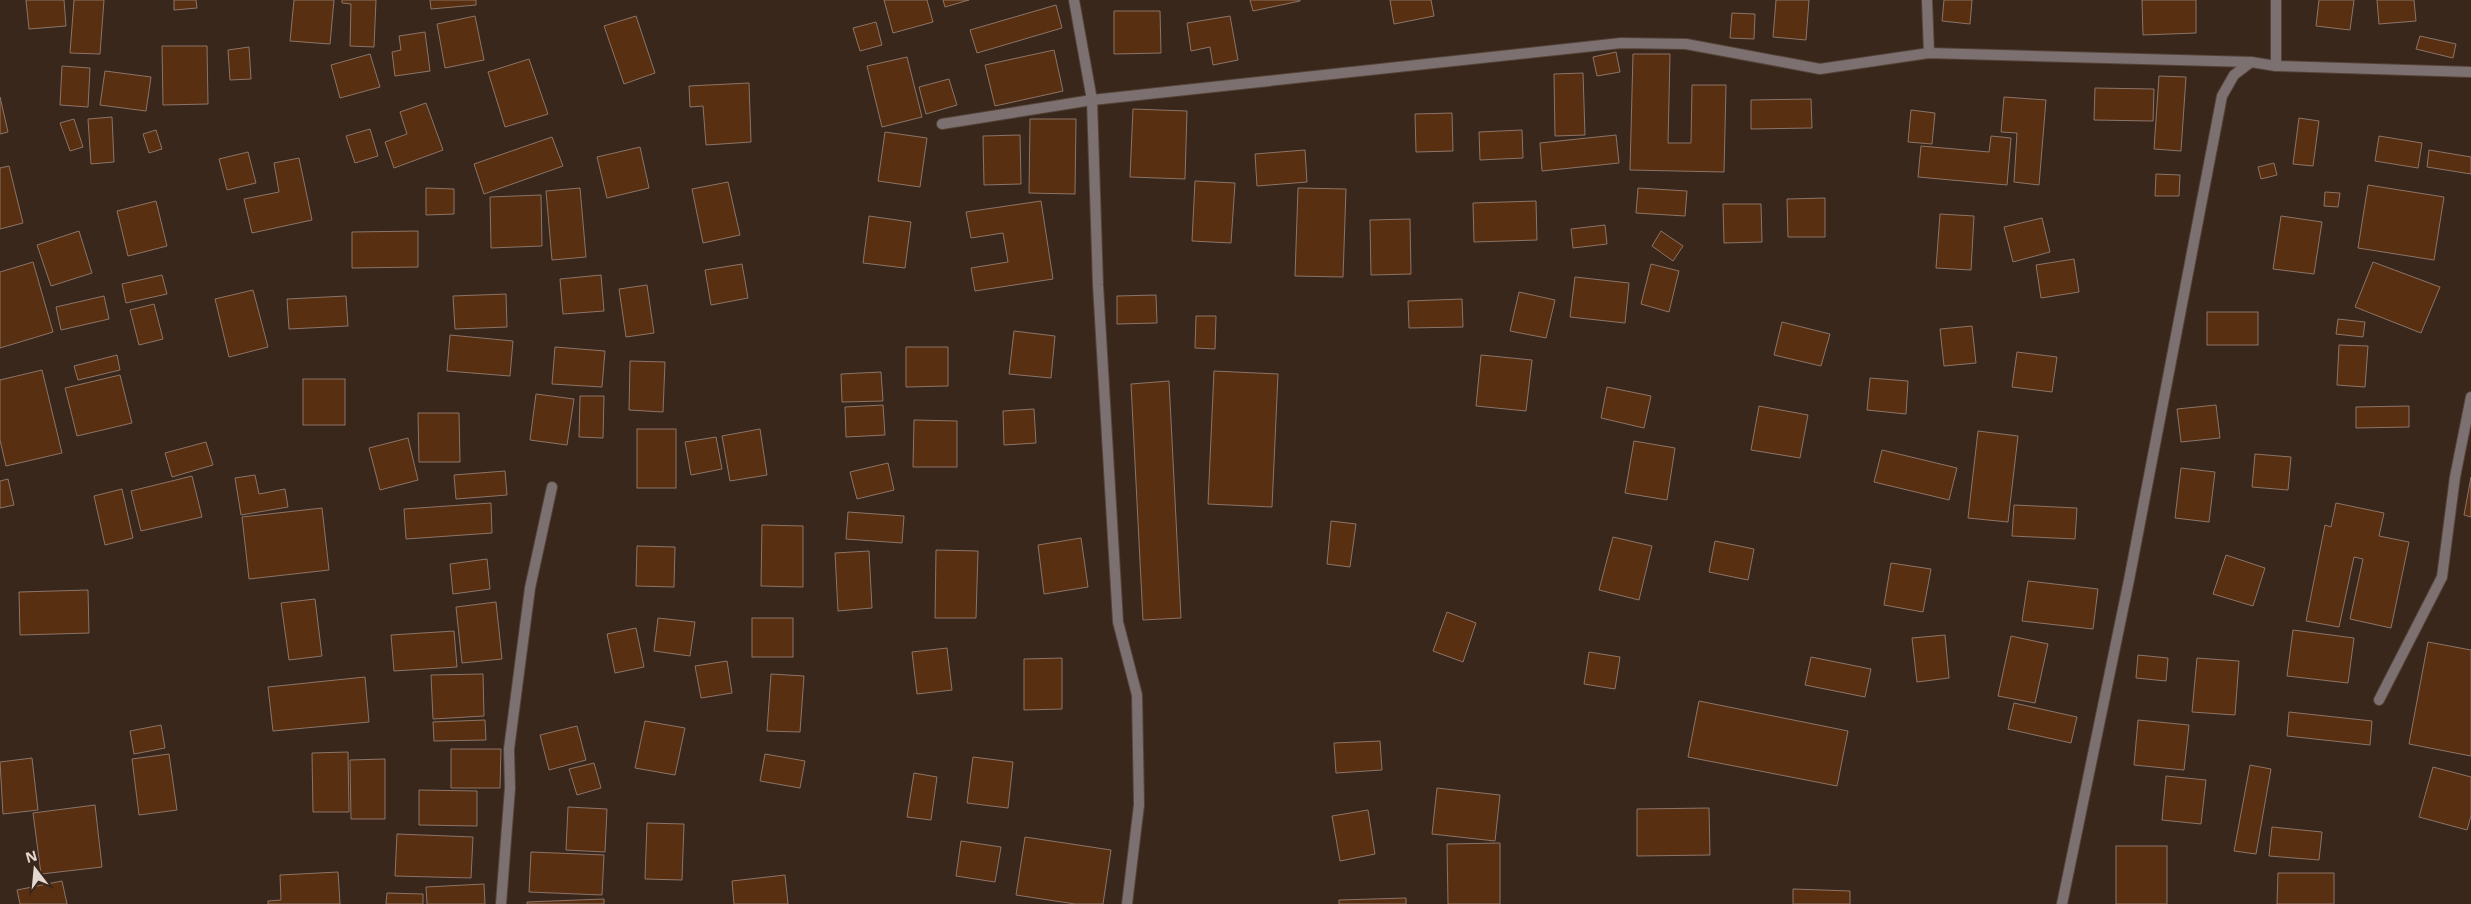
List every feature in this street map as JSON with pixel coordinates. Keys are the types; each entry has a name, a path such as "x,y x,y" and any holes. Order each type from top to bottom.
{"street":[{"path":"1074,0 1092,100 1098,284 1118,622 1137,695 1139,805 1127,904"},
{"path":"1927,0 1929,53"},
{"path":"2276,0 2276,66"},
{"path":"942,124 1092,100 1541,50 1621,43 1686,44 1820,69 1929,53 2252,62 2276,66 2471,72"},
{"path":"2062,904 2129,580 2222,96 2234,75 2252,62"},
{"path":"2379,700 2442,577 2455,478 2471,398"},
{"path":"502,904 510,788 510,749 530,588 552,487"}],"building":[{"path":"26,0 64,0 66,26 29,29"},
{"path":"74,0 104,0 100,54 70,53"},
{"path":"174,0 196,0 197,8 174,10"},
{"path":"294,0 334,0 330,44 290,41"},
{"path":"342,0 376,0 374,47 350,46 351,4 342,3"},
{"path":"430,0 476,0 476,5 431,9"},
{"path":"884,0 927,0 933,22 893,33"},
{"path":"943,0 969,0 945,7"},
{"path":"1250,0 1300,0 1300,1 1253,11"},
{"path":"1390,0 1431,0 1434,16 1394,24"},
{"path":"1776,0 1809,0 1806,40 1773,37"},
{"path":"1944,0 1972,0 1970,24 1942,21"},
{"path":"2142,0 2196,0 2196,33 2143,35"},
{"path":"2319,0 2354,0 2350,30 2316,26"},
{"path":"2377,0 2414,0 2416,21 2379,24"},
{"path":"1056,5 1062,28 977,53 970,30"},
{"path":"1114,11 1160,11 1161,53 1114,54"},
{"path":"1732,13 1755,14 1754,39 1730,38"},
{"path":"475,16 484,60 445,68 437,24"},
{"path":"636,16 655,73 624,84 604,26"},
{"path":"1230,16 1238,60 1213,65 1210,47 1191,51 1187,23"},
{"path":"876,22 882,45 860,51 853,28"},
{"path":"425,32 430,71 395,76 392,52 401,50 399,36"},
{"path":"2420,36 2456,44 2453,58 2416,49"},
{"path":"162,46 207,46 208,104 163,105"},
{"path":"249,47 251,79 230,80 228,50"},
{"path":"1054,50 1063,91 995,106 985,65"},
{"path":"1616,52 1620,72 1597,76 1593,57"},
{"path":"370,54 380,87 340,98 331,65"},
{"path":"1633,54 1670,54 1668,143 1691,143 1692,85 1726,85 1724,172 1630,170"},
{"path":"907,57 922,117 882,127 867,66"},
{"path":"529,59 548,114 505,127 488,72"},
{"path":"62,66 90,68 88,107 60,105"},
{"path":"105,71 151,77 146,111 100,105"},
{"path":"1583,73 1585,135 1555,136 1554,74"},
{"path":"2159,76 2186,77 2181,151 2154,149"},
{"path":"949,79 957,105 926,114 919,87"},
{"path":"749,83 751,142 706,145 703,106 690,107 689,86"},
{"path":"2095,88 2154,89 2153,121 2094,120"},
{"path":"0,97 8,132 0,134"},
{"path":"2004,97 2046,100 2039,185 2014,182 2017,133 2001,132"},
{"path":"1811,99 1812,128 1751,129 1751,100"},
{"path":"426,103 443,150 394,168 385,142 407,134 400,112"},
{"path":"1133,109 1187,111 1185,179 1130,177"},
{"path":"1911,110 1935,113 1932,144 1908,142"},
{"path":"1452,113 1453,151 1416,152 1415,114"},
{"path":"112,117 114,162 91,164 88,119"},
{"path":"2299,118 2319,121 2313,166 2293,164"},
{"path":"74,119 83,147 70,151 60,123"},
{"path":"1030,119 1076,119 1075,194 1029,193"},
{"path":"370,129 378,156 355,163 346,136"},
{"path":"156,130 162,149 149,153 143,134"},
{"path":"1522,130 1523,158 1480,160 1479,132"},
{"path":"885,132 927,138 920,187 878,181"},
{"path":"1020,135 1021,184 984,185 983,136"},
{"path":"1616,135 1619,163 1542,171 1540,143"},
{"path":"1991,136 2011,138 2007,185 1918,177 1921,146 1989,152"},
{"path":"2379,136 2422,143 2418,168 2375,161"},
{"path":"552,137 563,166 484,194 474,164"},
{"path":"640,147 649,188 607,198 597,157"},
{"path":"1305,150 1307,182 1257,186 1255,154"},
{"path":"2429,150 2471,157 2471,174 2427,167"},
{"path":"248,152 256,183 227,190 219,159"},
{"path":"299,158 312,220 252,233 244,199 279,192 274,163"},
{"path":"2274,163 2277,175 2261,179 2258,167"},
{"path":"9,166 23,223 0,229 0,168"},
{"path":"2156,174 2180,175 2179,196 2155,196"},
{"path":"1195,181 1235,183 1231,243 1192,241"},
{"path":"728,182 740,235 703,243 692,189"},
{"path":"2368,185 2444,197 2434,260 2358,248"},
{"path":"426,188 454,189 454,214 426,215"},
{"path":"580,188 586,257 552,260 546,191"},
{"path":"1298,188 1346,189 1343,277 1295,276"},
{"path":"1638,188 1687,191 1685,216 1636,213"},
{"path":"2325,192 2340,193 2338,207 2324,206"},
{"path":"541,195 542,246 491,248 490,197"},
{"path":"1825,198 1825,237 1788,237 1787,199"},
{"path":"156,201 167,246 128,256 117,211"},
{"path":"1041,201 1053,279 975,291 971,268 1008,262 1003,233 971,238 966,212"},
{"path":"1536,201 1537,240 1474,242 1473,203"},
{"path":"1723,204 1761,204 1762,242 1724,243"},
{"path":"1940,214 1974,216 1971,270 1936,268"},
{"path":"869,216 911,222 905,268 863,263"},
{"path":"2281,216 2322,222 2314,274 2273,269"},
{"path":"2042,218 2050,252 2013,262 2004,227"},
{"path":"1410,219 1411,274 1371,275 1370,220"},
{"path":"1605,225 1607,244 1573,248 1571,229"},
{"path":"79,231 92,273 51,286 37,245"},
{"path":"418,231 418,267 352,268 352,232"},
{"path":"1661,231 1683,246 1673,261 1652,246"},
{"path":"2074,259 2079,292 2041,298 2036,265"},
{"path":"33,262 53,332 0,348 0,272"},
{"path":"2373,262 2440,287 2421,333 2355,307"},
{"path":"742,264 748,298 711,305 705,270"},
{"path":"1651,264 1679,271 1669,312 1641,304"},
{"path":"162,275 167,294 126,303 122,284"},
{"path":"601,275 604,311 563,314 560,279"},
{"path":"1575,277 1629,283 1625,323 1570,317"},
{"path":"647,285 654,333 626,337 619,289"},
{"path":"253,290 268,347 229,357 215,299"},
{"path":"1519,292 1555,300 1546,338 1510,331"},
{"path":"506,294 507,327 455,329 453,296"},
{"path":"1156,295 1157,323 1117,324 1117,296"},
{"path":"104,296 109,319 61,330 56,307"},
{"path":"346,296 348,326 289,329 287,299"},
{"path":"1462,299 1463,327 1409,328 1408,301"},
{"path":"154,304 163,339 139,345 130,310"},
{"path":"2207,312 2258,312 2258,345 2207,345"},
{"path":"1196,316 1216,316 1215,349 1195,348"},
{"path":"2338,319 2365,322 2363,337 2336,334"},
{"path":"1782,322 1830,334 1821,366 1774,355"},
{"path":"1972,326 1976,363 1944,366 1940,329"},
{"path":"1014,331 1055,336 1051,378 1009,374"},
{"path":"450,335 513,341 510,376 447,371"},
{"path":"2339,345 2368,346 2365,387 2337,385"},
{"path":"555,347 605,351 602,387 552,384"},
{"path":"906,347 948,347 948,386 906,387"},
{"path":"2017,352 2057,357 2052,392 2012,387"},
{"path":"117,355 120,370 78,380 74,366"},
{"path":"1481,355 1532,360 1526,411 1476,406"},
{"path":"630,361 665,362 663,412 629,410"},
{"path":"42,370 62,453 6,466 0,440 0,380"},
{"path":"1214,371 1278,374 1272,507 1208,504"},
{"path":"881,372 883,401 842,402 841,374"},
{"path":"120,375 132,423 77,436 65,388"},
{"path":"1870,378 1908,381 1906,414 1867,410"},
{"path":"303,379 345,379 345,425 303,425"},
{"path":"1169,381 1181,618 1143,620 1131,384"},
{"path":"1607,387 1651,396 1644,428 1601,418"},
{"path":"536,394 574,399 567,445 530,440"},
{"path":"580,396 604,396 603,438 579,437"},
{"path":"883,405 885,435 846,437 845,407"},
{"path":"2216,405 2220,438 2181,442 2177,409"},
{"path":"1759,406 1808,415 1800,458 1751,450"},
{"path":"2409,406 2409,427 2356,428 2356,407"},
{"path":"1034,409 1036,443 1004,445 1003,411"},
{"path":"418,413 459,413 460,462 419,462"},
{"path":"914,420 957,421 957,467 913,467"},
{"path":"637,429 676,429 676,488 637,488"},
{"path":"760,429 767,475 730,481 722,436"},
{"path":"1978,431 2018,436 2008,522 1968,518"},
{"path":"716,437 722,469 691,475 685,442"},
{"path":"408,438 418,480 380,490 369,448"},
{"path":"1634,441 1675,448 1667,500 1625,493"},
{"path":"206,442 213,465 172,477 165,453"},
{"path":"1882,450 1957,468 1949,500 1874,482"},
{"path":"2255,454 2291,457 2288,490 2252,487"},
{"path":"888,463 894,490 857,499 850,472"},
{"path":"2181,468 2215,472 2209,522 2175,518"},
{"path":"505,471 507,495 456,499 454,475"},
{"path":"255,475 259,494 285,489 288,507 241,515 235,478"},
{"path":"192,476 202,517 141,531 131,491"},
{"path":"2471,477 2471,517 2464,515"},
{"path":"8,479 14,505 0,508 0,481"},
{"path":"122,489 133,538 105,545 94,496"},
{"path":"491,503 492,533 406,539 404,509"},
{"path":"2336,503 2384,513 2379,536 2409,542 2391,628 2350,619 2363,559 2354,557 2339,627 2306,621 2325,525 2331,527"},
{"path":"2014,505 2077,508 2075,539 2012,536"},
{"path":"322,508 329,570 249,579 242,517"},
{"path":"848,512 904,516 902,543 846,539"},
{"path":"1331,521 1356,524 1350,567 1327,564"},
{"path":"762,525 803,526 803,587 761,586"},
{"path":"1613,537 1652,546 1639,600 1599,590"},
{"path":"1081,538 1088,587 1044,594 1038,545"},
{"path":"1715,541 1754,549 1748,580 1709,572"},
{"path":"637,546 675,547 674,587 636,586"},
{"path":"936,550 978,551 976,618 935,618"},
{"path":"869,551 872,608 838,611 835,553"},
{"path":"2226,555 2265,568 2253,606 2213,594"},
{"path":"487,559 490,589 453,594 450,564"},
{"path":"1891,563 1931,569 1923,612 1884,605"},
{"path":"2028,581 2098,589 2093,629 2022,621"},
{"path":"88,590 89,633 20,635 19,592"},
{"path":"315,599 322,656 289,660 281,603"},
{"path":"496,602 502,659 462,663 456,607"},
{"path":"1447,612 1476,623 1463,662 1433,651"},
{"path":"658,618 695,622 690,656 654,651"},
{"path":"752,618 793,618 793,657 752,657"},
{"path":"636,628 644,667 615,673 607,634"},
{"path":"2293,630 2354,638 2348,683 2287,676"},
{"path":"454,631 457,667 394,671 391,635"},
{"path":"1945,635 1949,678 1917,682 1912,638"},
{"path":"2011,636 2048,644 2035,703 1998,696"},
{"path":"2428,642 2471,650 2471,756 2409,744"},
{"path":"947,648 952,690 917,694 912,652"},
{"path":"1589,652 1620,657 1615,689 1584,684"},
{"path":"2138,655 2168,658 2166,681 2136,678"},
{"path":"1811,657 1871,669 1865,697 1805,685"},
{"path":"1062,658 1062,709 1024,710 1024,659"},
{"path":"2197,658 2239,661 2235,715 2192,712"},
{"path":"727,661 732,693 701,698 695,666"},
{"path":"483,674 484,716 433,719 431,675"},
{"path":"771,674 804,676 800,732 767,731"},
{"path":"365,677 369,722 273,731 268,687"},
{"path":"1699,701 1848,731 1837,786 1688,757"},
{"path":"2014,703 2077,717 2071,743 2008,729"},
{"path":"2289,712 2372,721 2370,745 2287,736"},
{"path":"485,720 486,740 434,741 433,722"},
{"path":"2138,720 2189,725 2184,770 2134,765"},
{"path":"645,721 685,728 675,775 635,768"},
{"path":"161,725 165,748 134,754 130,731"},
{"path":"577,726 586,760 549,770 540,735"},
{"path":"1380,741 1382,770 1336,773 1334,743"},
{"path":"451,749 501,749 500,788 451,788"},
{"path":"348,752 349,812 313,812 312,753"},
{"path":"169,754 177,810 139,815 132,759"},
{"path":"765,754 805,761 800,788 760,781"},
{"path":"973,757 1013,762 1008,808 967,803"},
{"path":"32,758 38,810 3,814 0,762"},
{"path":"385,759 385,819 351,819 350,760"},
{"path":"594,763 601,788 577,795 569,769"},
{"path":"2250,765 2271,769 2256,854 2234,851"},
{"path":"2433,767 2471,777 2471,816 2467,830 2419,817"},
{"path":"914,773 937,777 931,820 907,817"},
{"path":"2166,776 2206,780 2201,824 2162,820"},
{"path":"1437,788 1500,795 1495,841 1432,834"},
{"path":"419,790 477,791 477,826 419,825"},
{"path":"95,805 102,867 41,874 33,813"},
{"path":"568,807 607,809 605,852 566,850"},
{"path":"1709,808 1710,855 1637,856 1637,809"},
{"path":"1368,810 1375,854 1340,861 1332,816"},
{"path":"647,823 684,824 682,880 645,879"},
{"path":"2272,827 2322,832 2319,860 2269,856"},
{"path":"397,834 473,837 471,878 395,876"},
{"path":"1025,837 1111,850 1103,904 1075,904 1016,895"},
{"path":"961,841 1001,847 995,882 956,876"},
{"path":"1500,843 1500,904 1448,904 1447,844"},
{"path":"2116,846 2167,846 2167,904 2116,904"},
{"path":"531,852 604,855 602,895 529,892"},
{"path":"338,872 340,904 268,904 268,901 281,900 280,875"},
{"path":"2278,873 2334,873 2334,904 2277,904"},
{"path":"785,875 788,904 734,904 732,881"},
{"path":"62,881 67,904 20,904 17,890"},
{"path":"484,884 485,904 427,904 426,887"},
{"path":"1793,889 1850,891 1850,904 1793,904"},
{"path":"387,893 423,894 423,904 386,904"},
{"path":"1406,898 1406,904 1339,904 1339,900"},
{"path":"604,899 604,904 527,904 527,902"}]}
